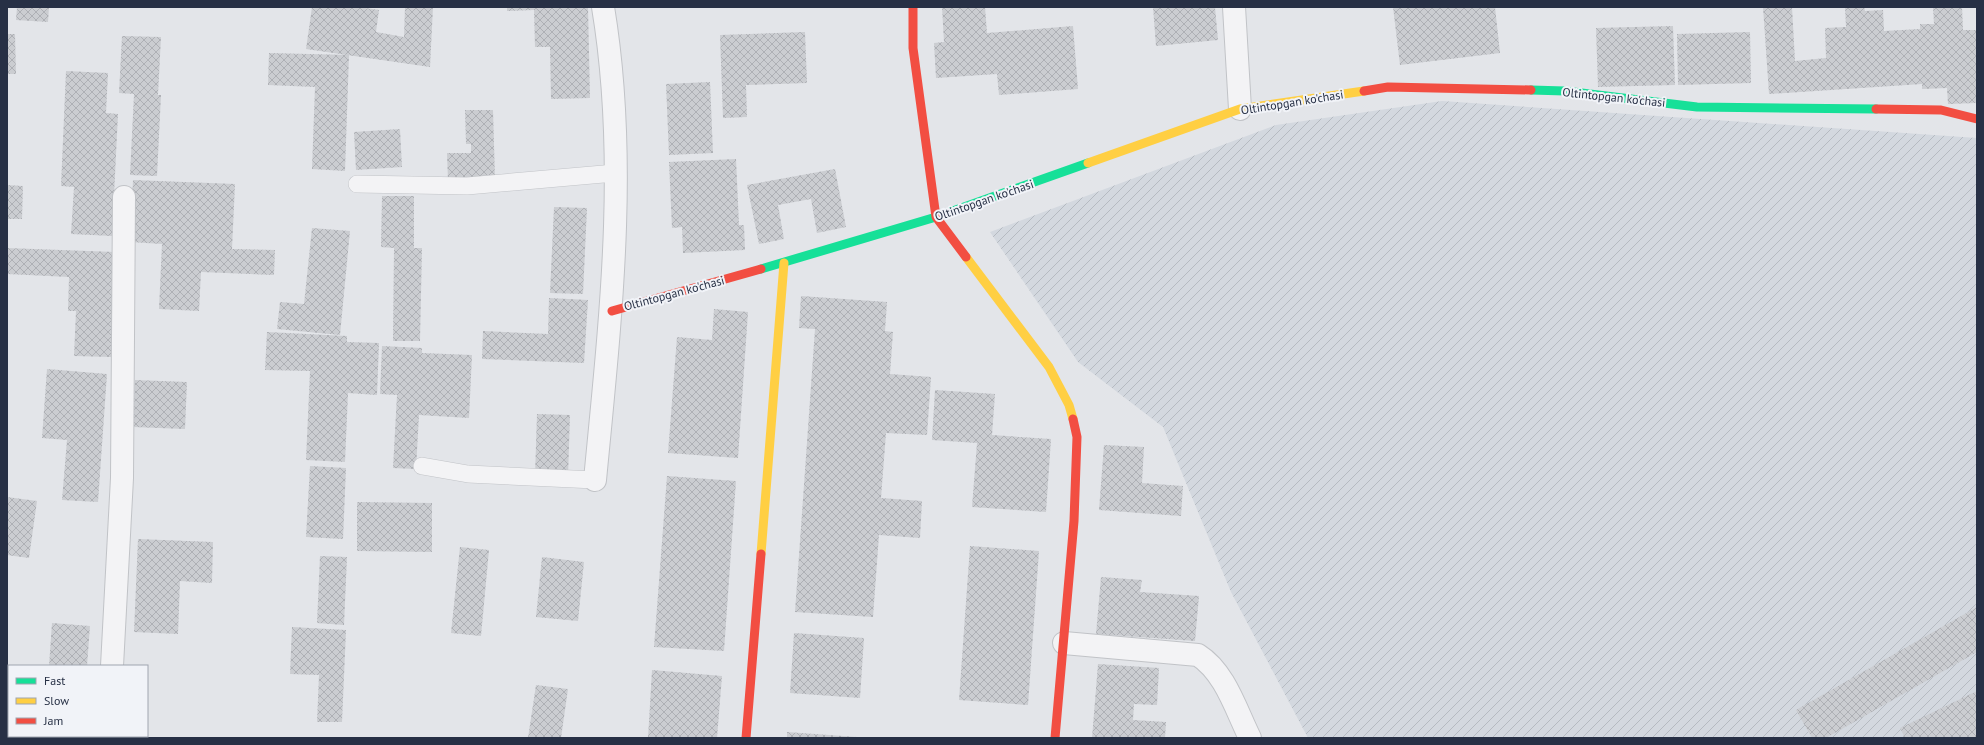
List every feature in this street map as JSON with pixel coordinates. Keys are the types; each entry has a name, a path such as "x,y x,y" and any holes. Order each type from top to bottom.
{"street":[{"path":"595,480 612,310 615,173 611,55 603,7"},
{"path":"913,7 913,48 936,217 1049,367 1069,405 1077,437 1074,522 1055,738"},
{"path":"1234,7 1240,109"},
{"name":"Oltintopgan ko'chasi","path":"612,310 784,263 936,217 1240,109 1388,87 1565,91 1697,107 1941,110 1977,119"},
{"path":"112,665 122,478 124,197"},
{"path":"746,738 784,263"},
{"path":"1064,644 1198,655 1210,663 1220,677 1250,738"}],"lane":[{"path":"357,184 467,186 615,173"},
{"path":"422,466 468,474 595,480"}],"shaded area":[{"path":"1442,101 1977,138 1977,738 1308,738 1231,592 1163,427 1078,362 990,232 1276,125"}],"building":[{"path":"17,7 49,7 48,22 16,20"},
{"path":"312,7 359,7 379,10 376,32 404,37 405,7 433,7 430,67 306,49"},
{"path":"507,7 588,7 590,98 551,99 550,47 535,47 534,10 507,11"},
{"path":"942,7 985,7 987,33 1073,26 1078,89 999,95 997,74 936,78 934,43 944,42"},
{"path":"1153,7 1215,7 1218,40 1156,46"},
{"path":"1393,7 1495,7 1500,53 1400,65"},
{"path":"1763,7 1792,7 1795,61 1826,58 1825,28 1846,27 1845,7 1864,7 1865,11 1883,10 1884,31 1920,29 1920,24 1934,24 1933,7 1962,7 1963,30 1977,30 1977,103 1948,104 1947,88 1922,89 1922,84 1769,94"},
{"path":"1673,26 1675,85 1598,87 1596,28"},
{"path":"805,32 807,83 746,85 747,117 723,118 720,35"},
{"path":"1750,32 1751,83 1678,85 1677,34"},
{"path":"7,34 15,34 16,74 7,74"},
{"path":"122,36 161,37 158,95 161,95 157,176 130,175 134,94 119,93"},
{"path":"269,53 349,55 345,171 312,169 315,87 268,85"},
{"path":"66,71 108,73 106,113 118,114 112,236 71,234 74,187 61,186"},
{"path":"710,82 713,153 669,155 666,84"},
{"path":"465,110 493,110 495,179 448,181 447,153 471,153 471,144 466,144"},
{"path":"400,129 402,167 356,170 354,132"},
{"path":"736,159 739,225 744,225 745,250 683,253 682,227 672,228 669,162"},
{"path":"835,169 846,227 817,233 811,199 778,205 784,239 759,244 747,185"},
{"path":"133,180 235,184 232,249 275,250 274,275 201,272 199,311 159,309 162,244 130,242"},
{"path":"7,185 23,186 22,219 7,219"},
{"path":"382,196 414,196 414,248 422,248 420,341 393,341 394,248 381,247"},
{"path":"554,207 587,208 583,294 550,293"},
{"path":"312,228 350,231 340,335 277,329 280,302 304,304"},
{"path":"7,248 115,252 111,357 74,356 76,311 68,311 69,277 7,274"},
{"path":"801,296 887,302 885,331 893,332 890,374 931,377 927,435 886,433 881,498 922,501 920,538 879,535 873,617 795,612 815,329 799,328"},
{"path":"549,298 588,300 584,363 482,359 483,331 548,334"},
{"path":"714,309 748,312 738,458 668,453 677,337 712,340"},
{"path":"267,332 347,336 347,342 379,343 377,395 348,393 345,462 306,460 310,371 265,370"},
{"path":"382,346 422,348 422,353 472,355 469,418 419,415 416,469 393,468 397,395 380,394"},
{"path":"47,369 107,374 98,502 62,500 67,440 42,438"},
{"path":"135,380 187,382 185,429 133,427"},
{"path":"935,390 995,394 992,435 1051,439 1046,512 972,507 977,443 932,440"},
{"path":"537,414 570,415 568,477 535,476"},
{"path":"1104,445 1144,447 1142,483 1183,486 1181,516 1099,510"},
{"path":"310,466 346,468 343,539 306,537"},
{"path":"667,476 736,481 724,651 654,647"},
{"path":"7,497 37,501 29,558 7,555"},
{"path":"357,502 432,503 432,552 357,551"},
{"path":"138,539 213,542 212,583 180,581 178,634 134,632"},
{"path":"970,546 1039,551 1028,705 959,700"},
{"path":"460,547 489,550 481,636 451,633"},
{"path":"320,556 347,557 344,625 317,623"},
{"path":"542,557 584,562 578,621 536,617"},
{"path":"1101,577 1142,580 1140,592 1199,596 1195,641 1096,634"},
{"path":"1977,607 1977,652 1826,738 1812,738 1796,710"},
{"path":"52,623 90,626 87,665 49,665"},
{"path":"292,627 346,630 342,722 317,722 319,675 290,674"},
{"path":"794,633 864,638 860,698 790,693"},
{"path":"1098,664 1159,668 1157,705 1134,704 1133,720 1166,722 1165,738 1092,738"},
{"path":"652,670 722,676 717,738 648,738"},
{"path":"536,685 568,689 561,738 528,738"},
{"path":"1977,691 1977,738 1905,738 1900,728"},
{"path":"7,719 8,737 82,737 81,738 7,738"},
{"path":"787,732 857,737 857,738 787,738"}],"traffic: fast":[{"path":"1531,90 1565,91 1697,107 1876,109"},
{"path":"761,269 936,217 1088,163"}],"traffic: slow":[{"path":"1088,163 1240,109 1364,91"},
{"path":"966,257 1049,367 1069,405 1073,419"},
{"path":"761,554 784,263"}],"traffic: jam":[{"path":"913,7 913,48 936,217 966,257"},
{"path":"1364,91 1388,87 1531,90"},
{"path":"1876,109 1941,110 1977,119"},
{"path":"612,311 761,269"},
{"path":"1055,738 1074,521 1077,437 1073,419"},
{"path":"746,738 761,554"}]}
